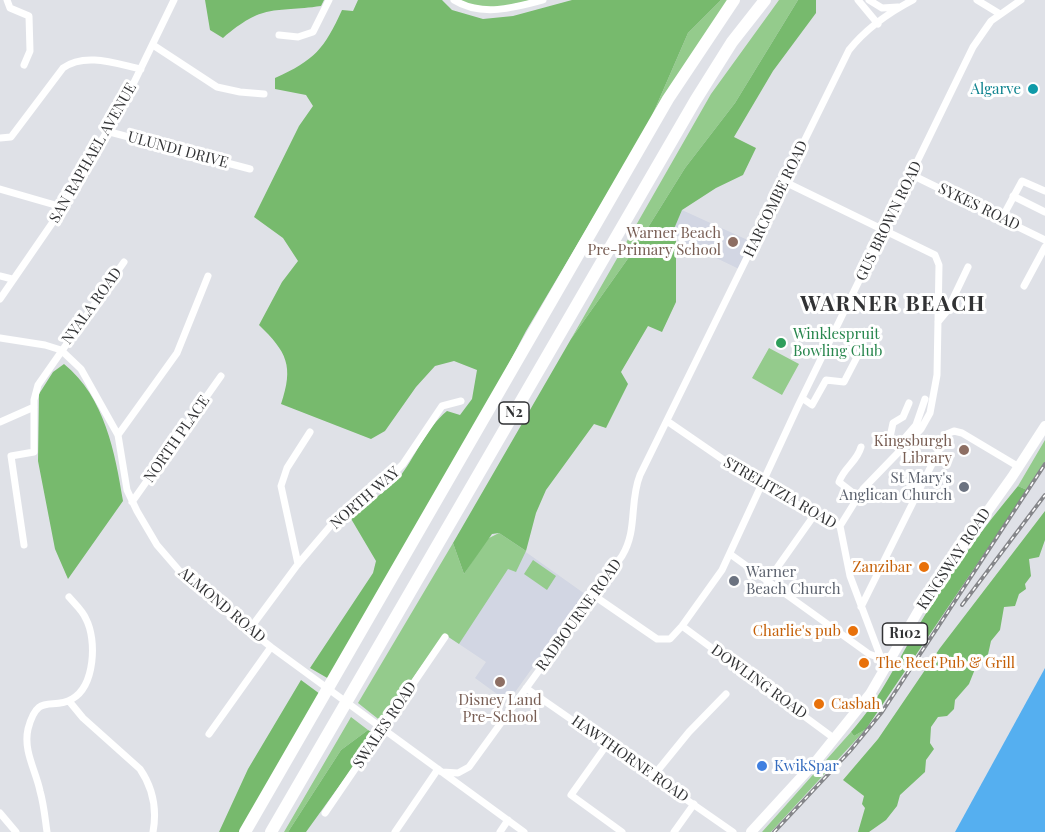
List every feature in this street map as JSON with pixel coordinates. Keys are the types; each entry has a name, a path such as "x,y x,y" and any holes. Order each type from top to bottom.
{"highway":[{"name":"N2","path":"245,832 668,99 734,0"},
{"name":"N2","path":"271,832 695,102 732,42 765,0"}],"main road":[{"name":"KINGSWAY ROAD","path":"751,832 835,739 870,694 885,660 1045,426"}],"street":[{"path":"8,0 10,8 29,16 30,51 24,65"},
{"name":"SAN RAPHAEL AVENUE","path":"0,299 62,207 141,69 174,0"},
{"path":"279,35 298,37 313,32 329,0"},
{"path":"454,0 476,9 492,10 543,0"},
{"path":"858,0 878,24"},
{"path":"868,0 882,8 898,8"},
{"name":"HARCOMBE ROAD","path":"667,421 849,50 898,8 913,0"},
{"path":"977,0 1000,14"},
{"name":"GUS BROWN ROAD","path":"593,595 652,636 666,640 673,637 682,626 722,570 760,485 973,47 991,21 1021,0"},
{"path":"153,45 217,87 264,94"},
{"path":"0,138 11,137 63,68 71,62 93,60 141,69"},
{"name":"ULUNDI DRIVE","path":"106,131 250,170"},
{"name":"SYKES ROAD","path":"912,175 1045,239"},
{"path":"999,217 1022,181 1045,191"},
{"path":"785,182 935,255 938,259 937,375 930,414 921,429 899,448"},
{"path":"0,189 62,207"},
{"path":"1013,196 1045,212"},
{"path":"1024,286 1045,247"},
{"name":"NYALA ROAD","path":"24,545 10,458 13,454 34,452 34,407 38,385 60,350 124,262"},
{"path":"938,322 947,311 968,267"},
{"path":"0,276 12,279"},
{"path":"118,435 177,353 208,276"},
{"path":"0,338 45,345 60,350"},
{"name":"ALMOND ROAD","path":"60,350 88,377 118,435 124,478 132,502 150,535 189,582 249,630 524,832"},
{"path":"802,398 812,405 826,380 844,382 857,357"},
{"name":"NORTH PLACE","path":"132,502 221,376"},
{"path":"840,526 857,496 916,425 925,399"},
{"name":"NORTH WAY","path":"249,630 298,564 338,517 396,472 442,406 460,401"},
{"path":"899,448 888,439 893,423 903,417 909,403"},
{"path":"0,422 34,407"},
{"name":"STRELITZIA ROAD","path":"667,421 760,485 840,526 850,576 885,660"},
{"name":"RADBOURNE ROAD","path":"469,767 628,546 633,530 638,481 667,421"},
{"path":"861,607 944,438 956,431 1019,467"},
{"path":"298,564 281,486 287,468 310,432"},
{"path":"857,496 839,482 846,468 857,459 861,447"},
{"path":"766,582 815,514"},
{"path":"729,554 869,654 885,660"},
{"path":"47,832 40,791 28,752 28,732 34,714 40,706 69,701 85,686 92,649 87,619 69,597"},
{"name":"DOWLING ROAD","path":"682,626 835,739"},
{"name":"SWALES ROAD","path":"325,813 445,637"},
{"path":"209,734 271,646"},
{"name":"HAWTHORNE ROAD","path":"526,688 733,832"},
{"path":"654,775 689,732 726,694"},
{"path":"69,701 83,718 140,769 146,778 154,804 153,832"},
{"path":"608,743 571,795 622,832"},
{"path":"395,832 440,771 458,773 469,767"},
{"path":"461,787 469,767"},
{"path":"674,832 694,804"},
{"path":"0,813 16,832"},
{"path":"500,832 508,820"}],"shaded area":[{"path":"682,210 752,242 739,269 671,236"},
{"path":"499,533 585,594 508,702 475,678 486,662 444,634"}],"green space":[{"path":"205,0 324,0 321,6 259,14 223,38 210,30"},
{"path":"358,0 442,0 452,10 483,19 513,16 572,0 721,0 688,33 648,125 526,331 496,388 329,679 310,668 373,573 376,561 350,517 398,479 427,434 447,411 460,415 472,399 477,370 454,361 435,366 416,387 385,431 371,439 281,404 287,379 285,360 276,343 259,325 282,282 298,261 283,238 254,217 299,126 313,106 306,95 275,89 275,78 300,65 317,52 330,35 342,10 353,11"},
{"path":"460,0 531,0 486,7"},
{"path":"721,0 729,0 648,125 688,33"},
{"path":"779,0 798,0 735,103 685,168 634,250 571,339 711,94"},
{"path":"798,0 816,0 816,13 773,71 734,137 756,148 743,175 716,188 682,210 671,236 676,239 676,302 662,332 648,326 621,372 628,384 606,428 594,424 546,490 536,513 526,551 499,533 492,534 464,574 453,543 571,339 634,250 685,168 735,103"},
{"path":"769,348 799,364 782,395 752,378"},
{"path":"64,364 78,377 99,409 112,445 123,501 68,579 55,549 38,461 39,394 53,372"},
{"path":"1045,440 1045,462 1027,490 1018,486"},
{"path":"1018,486 1027,490 866,729 854,736 851,732 880,692 944,585"},
{"path":"1045,511 1045,540 1039,557 1029,559 1031,576 1025,584 1026,589 1019,594 1015,606 1004,607 1000,630 991,641 987,659 975,669 969,684 955,700 954,709 947,716 938,717 931,727 930,743 934,749 926,760 925,772 900,795 897,806 886,820 869,832 858,832 865,808 862,804 864,796 843,780 878,739 940,648"},
{"path":"499,533 526,551 516,572 508,569 459,644 444,634 382,722 358,703 453,543 464,574 487,539"},
{"path":"533,560 556,576 547,590 524,574"},
{"path":"301,680 320,694 240,832 219,832 248,769"},
{"path":"351,717 368,730 341,750 288,832 284,832"},
{"path":"866,729 771,832 762,832 851,732 854,736"},
{"path":"368,730 376,735 306,832 288,832 341,750"}],"water":[{"path":"1045,668 1045,832 955,832"}],"railway":[{"path":"774,832 850,751 882,712 1045,464"},
{"path":"962,605 1045,495"}],"place":[{"name":"Algarve","path":"1033,89"},
{"name":"Warner Beach Pre-Primary School","path":"733,242"},
{"name":"Winklespruit Bowling Club","path":"781,343"},
{"name":"Kingsburgh Library","path":"964,450"},
{"name":"St Mary's Anglican Church","path":"964,487"},
{"name":"Zanzibar","path":"924,567"},
{"name":"Warner Beach Church","path":"734,581"},
{"name":"Charlie's pub","path":"853,631"},
{"name":"The Reef Pub & Grill","path":"864,663"},
{"name":"Disney Land Pre-School","path":"500,682"},
{"name":"Casbah","path":"819,704"},
{"name":"KwikSpar","path":"762,766"}],"district":[{"name":"WARNER BEACH","path":"893,304"}]}
